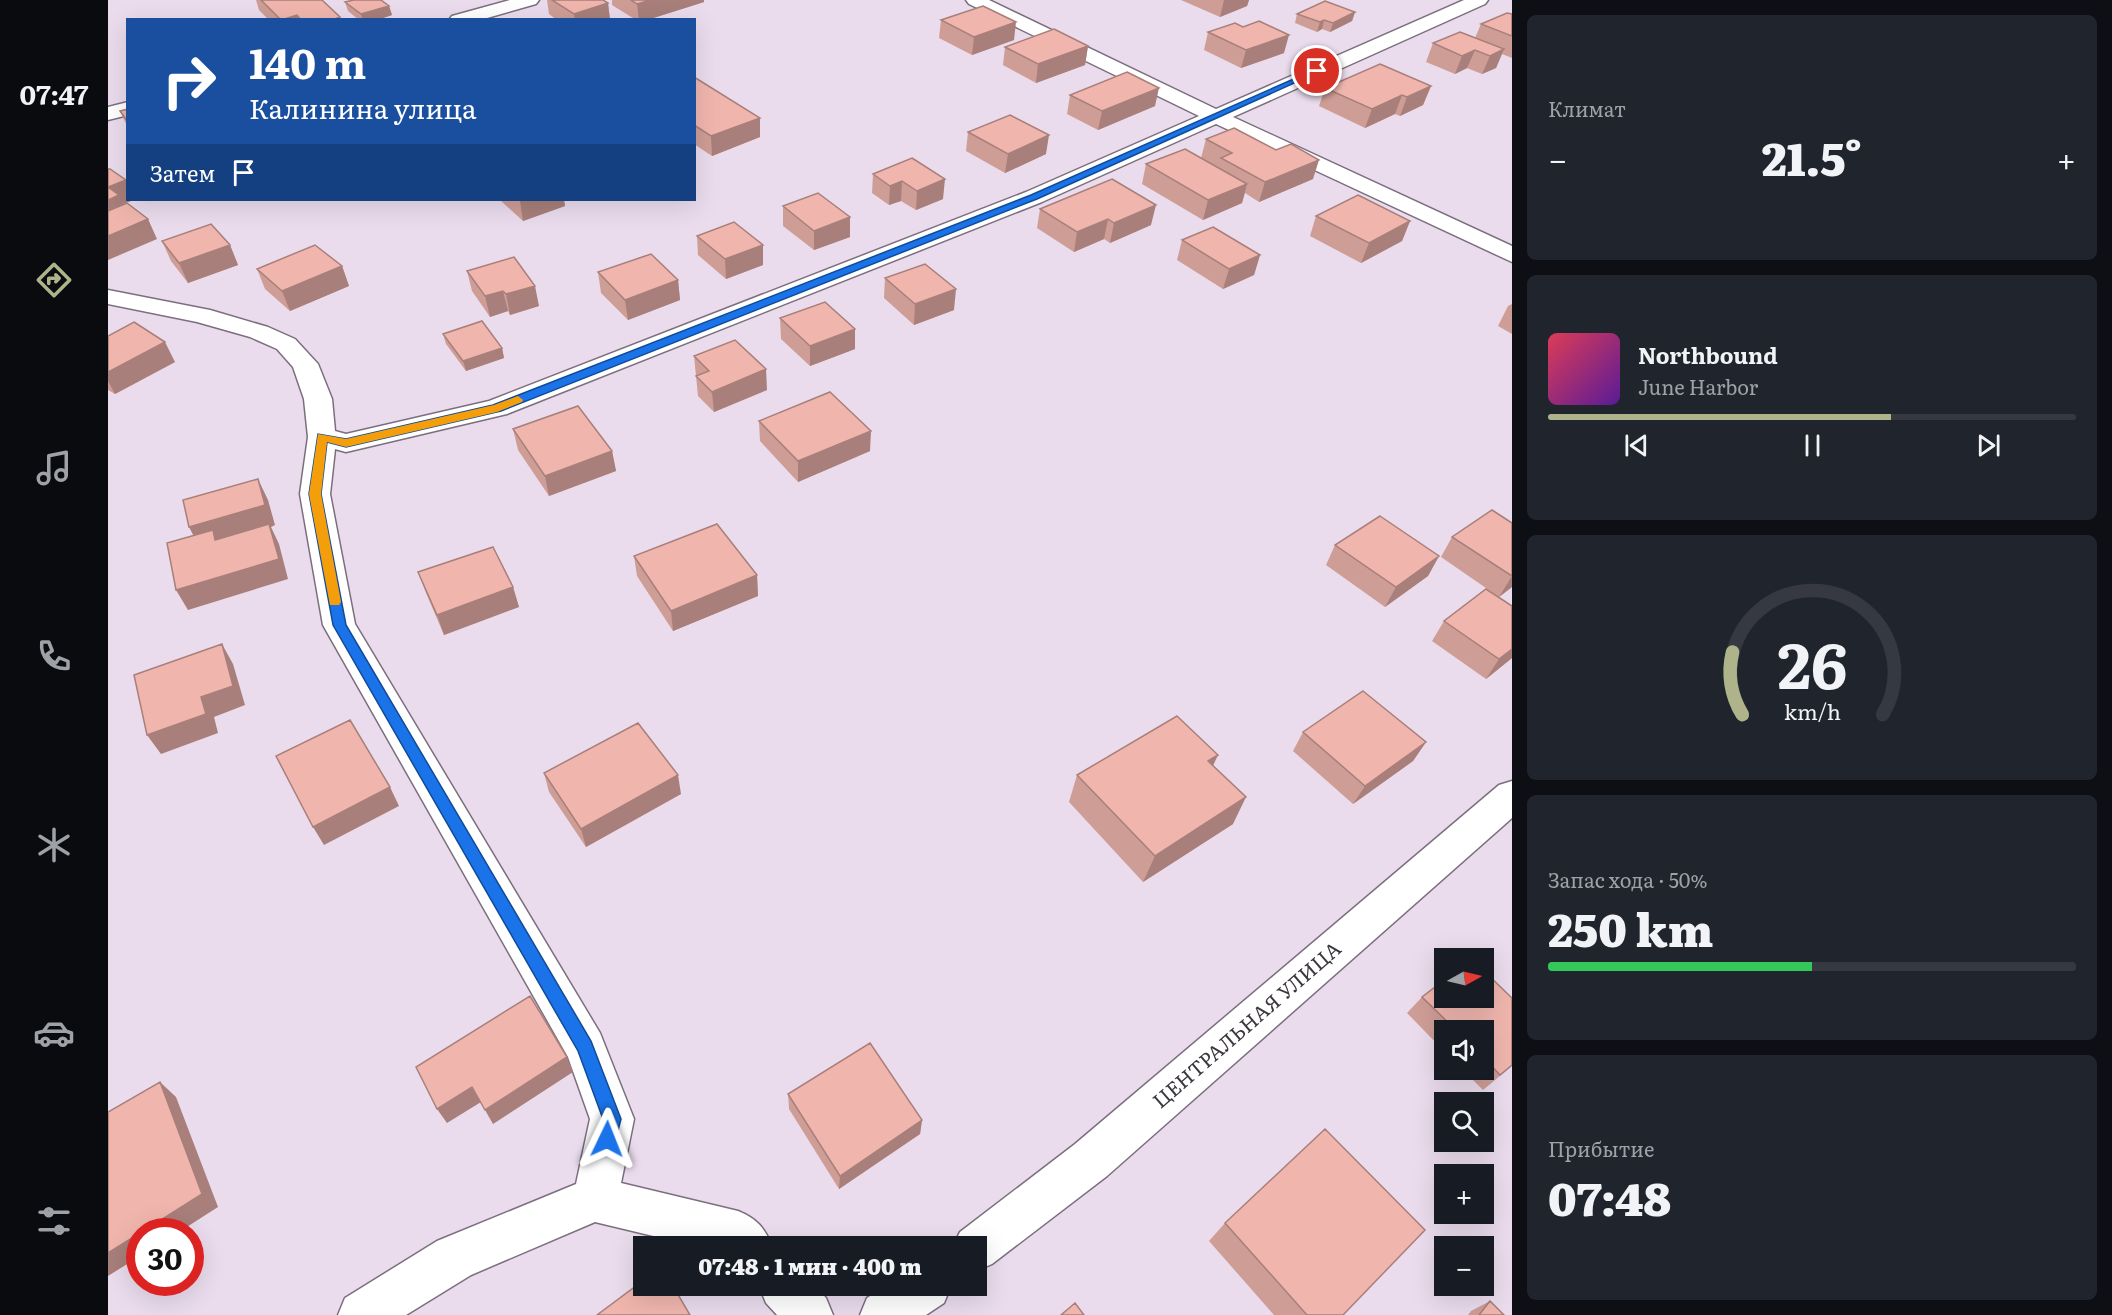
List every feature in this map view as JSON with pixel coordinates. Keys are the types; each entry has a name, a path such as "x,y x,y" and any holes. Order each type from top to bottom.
{"street":[{"path":"465,18 530,0"},
{"path":"975,0 1215,116 1512,255"},
{"path":"322,437 346,443 497,408 1034,197 1479,0"},
{"path":"108,114 126,109"},
{"path":"108,297 201,315 259,332 286,344 305,364 318,399 322,437 315,494 339,625 585,1047 612,1119 595,1198"},
{"name":"ЦЕНТРАЛЬНАЯ УЛИЦА","path":"987,1240 1091,1160 1512,796"},
{"path":"362,1315 454,1258 595,1198 740,1236"},
{"path":"792,1296 809,1315"},
{"path":"884,1315 912,1296"}],"building":[{"path":"261,0 322,0 340,17 299,18 297,15 279,18"},
{"path":"381,0 389,6 361,14 345,2"},
{"path":"552,0 603,0 608,3 574,14"},
{"path":"631,0 651,0 637,4"},
{"path":"1325,1 1355,12 1333,23 1324,20 1320,22 1297,14"},
{"path":"983,6 1016,22 974,37 941,20"},
{"path":"1507,13 1512,14 1512,36 1481,24"},
{"path":"1259,21 1289,35 1246,50 1208,32 1235,23 1243,27"},
{"path":"1054,29 1088,46 1038,64 1005,47"},
{"path":"1460,32 1504,49 1490,56 1475,50 1462,56 1433,43"},
{"path":"1380,64 1431,86 1407,97 1402,95 1372,109 1325,88"},
{"path":"1127,72 1159,88 1102,111 1070,95"},
{"path":"696,78 760,118 711,136 696,126"},
{"path":"126,110 126,119 120,111"},
{"path":"1010,115 1049,135 1008,154 968,132"},
{"path":"1234,128 1276,150 1291,144 1319,160 1265,182 1221,158 1232,153 1206,139"},
{"path":"1185,149 1247,184 1208,200 1146,164"},
{"path":"912,158 945,179 917,191 902,181 890,186 873,174"},
{"path":"108,169 110,169 126,180 108,187"},
{"path":"1112,179 1156,205 1114,223 1108,219 1077,232 1040,209"},
{"path":"108,187 119,195 108,200"},
{"path":"818,193 850,217 814,231 783,206"},
{"path":"1358,195 1410,221 1369,243 1316,216"},
{"path":"127,203 148,219 108,236 108,211"},
{"path":"734,222 763,245 725,259 697,236"},
{"path":"211,224 230,245 179,263 162,241"},
{"path":"1213,227 1260,255 1229,269 1182,240"},
{"path":"315,245 342,266 282,291 257,269"},
{"path":"651,254 678,280 625,300 598,272"},
{"path":"514,257 535,286 506,294 503,291 485,296 467,271"},
{"path":"925,264 956,289 915,304 885,278"},
{"path":"825,302 855,329 810,346 780,318"},
{"path":"482,321 502,348 463,361 443,334"},
{"path":"134,322 165,342 108,372 108,336"},
{"path":"735,340 766,369 712,392 696,376 709,371 694,356"},
{"path":"830,392 871,431 798,461 759,421"},
{"path":"578,406 612,451 545,476 513,429"},
{"path":"258,479 265,505 189,527 183,500"},
{"path":"1492,510 1512,523 1512,576 1452,537"},
{"path":"1380,516 1439,556 1396,587 1335,545"},
{"path":"269,524 279,559 176,590 167,543 213,530 215,540"},
{"path":"717,524 757,575 671,611 634,556"},
{"path":"493,547 513,587 437,615 418,572"},
{"path":"1486,589 1512,606 1512,649 1499,659 1444,621"},
{"path":"222,644 233,686 201,697 206,714 147,735 134,675"},
{"path":"1363,691 1426,742 1365,786 1303,732"},
{"path":"1177,716 1218,755 1208,761 1246,797 1155,856 1077,775"},
{"path":"350,720 390,787 313,827 276,756"},
{"path":"638,723 678,775 581,829 544,773"},
{"path":"1494,981 1512,998 1512,1065 1500,1075 1494,1069 1494,1020 1446,1020 1422,997 1434,988 1434,1008 1494,1008"},
{"path":"530,996 567,1057 485,1110 472,1087 437,1109 416,1067"},
{"path":"870,1043 922,1120 840,1176 788,1094"},
{"path":"160,1082 202,1194 164,1218 126,1218 126,1242 108,1253 108,1112"},
{"path":"1325,1129 1425,1230 1343,1315 1307,1315 1225,1223"},
{"path":"633,1288 633,1296 679,1296 690,1315 597,1315"},
{"path":"1490,1301 1504,1315 1479,1315"},
{"path":"1075,1303 1084,1315 1061,1315"}],"slow traffic":[{"path":"335,602 315,494 322,437 346,443 497,408 518,400"}],"route":[{"path":"607,1139 612,1119 585,1047 339,625 315,494 322,437 346,443 497,408 1034,197 1317,71"}]}
